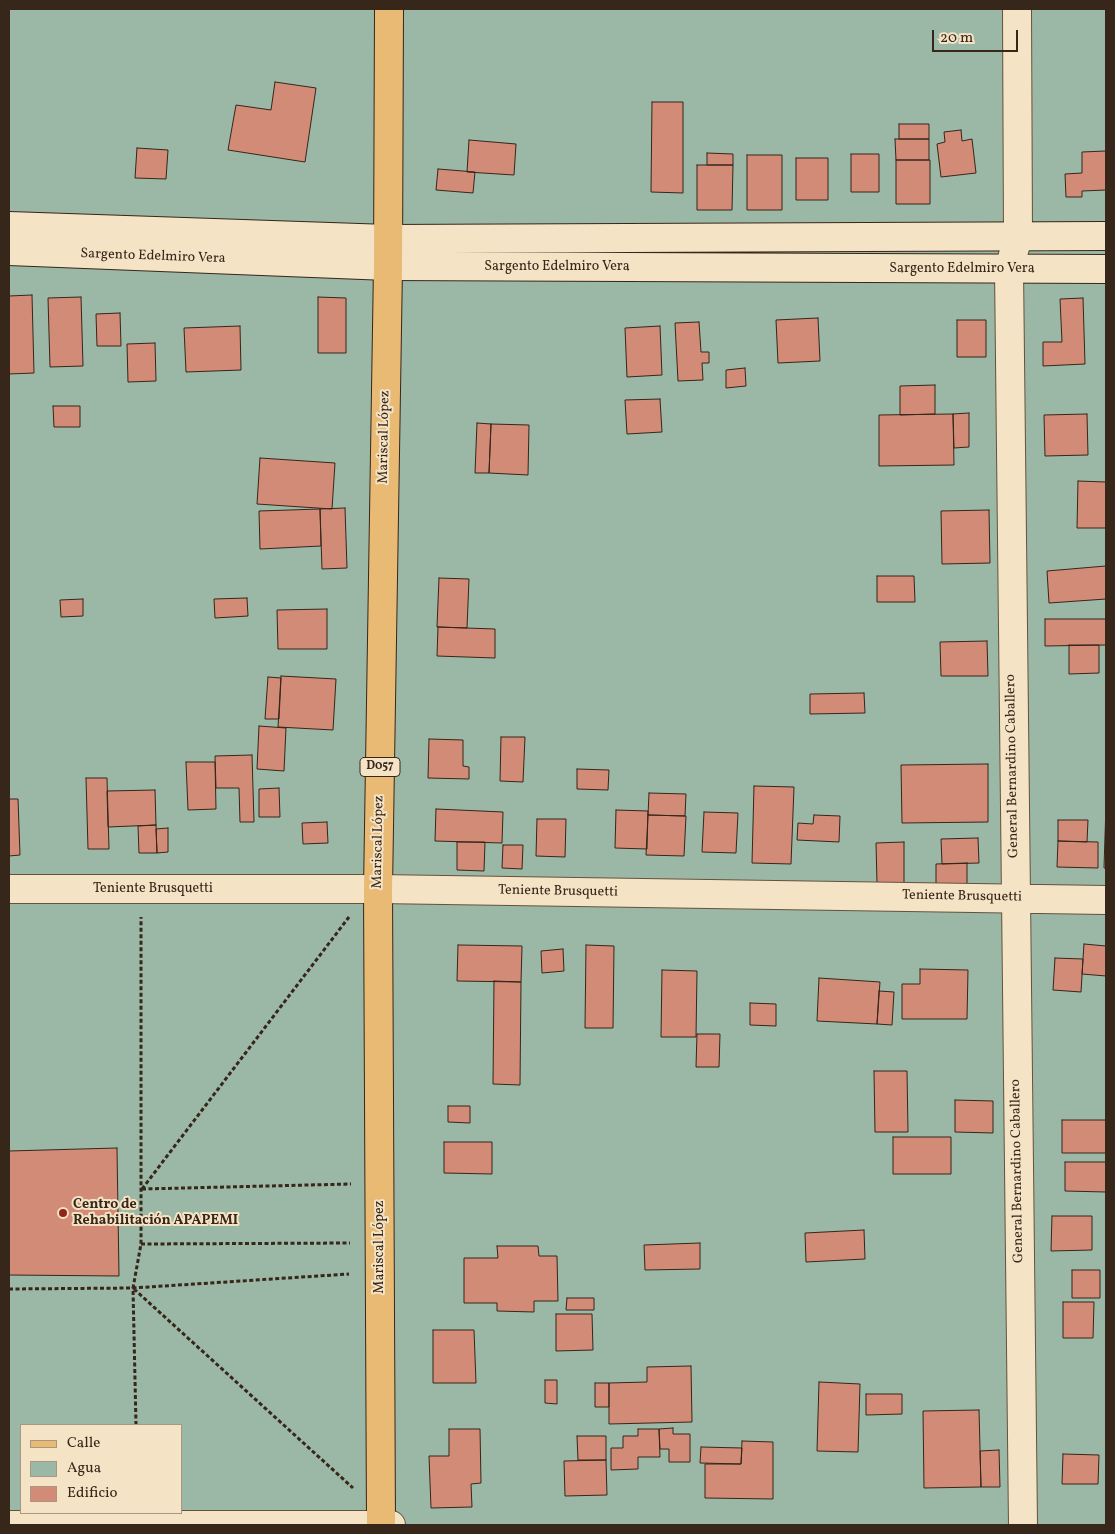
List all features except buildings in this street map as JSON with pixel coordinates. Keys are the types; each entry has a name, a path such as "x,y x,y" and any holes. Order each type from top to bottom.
{"main road":[{"name":"Mariscal López","path":"381,1525 378,889 388,266 389,9"}],"street":[{"name":"General Bernardino Caballero","path":"1017,9 1018,237 1009,269 1014,898 1023,1525"},
{"name":"Sargento Edelmiro Vera","path":"9,226 388,239 1106,236"},
{"name":"Sargento Edelmiro Vera","path":"9,251 388,266 1106,269"},
{"name":"Teniente Brusquetti","path":"9,889 378,889 1106,900"},
{"path":"9,1525 391,1525"}],"path":[{"path":"136,1424 134,1288 141,1244 142,1189 141,912"},
{"path":"142,1189 351,915"},
{"path":"142,1189 351,1184"},
{"path":"141,1244 350,1243"},
{"path":"9,1289 134,1288 349,1274"},
{"path":"134,1288 353,1488"}],"water":[{"path":"9,9 1106,9 1106,1525 9,1525"}],"place":[{"name":"Centro de Rehabilitación APAPEMI","path":"63,1213"}]}
